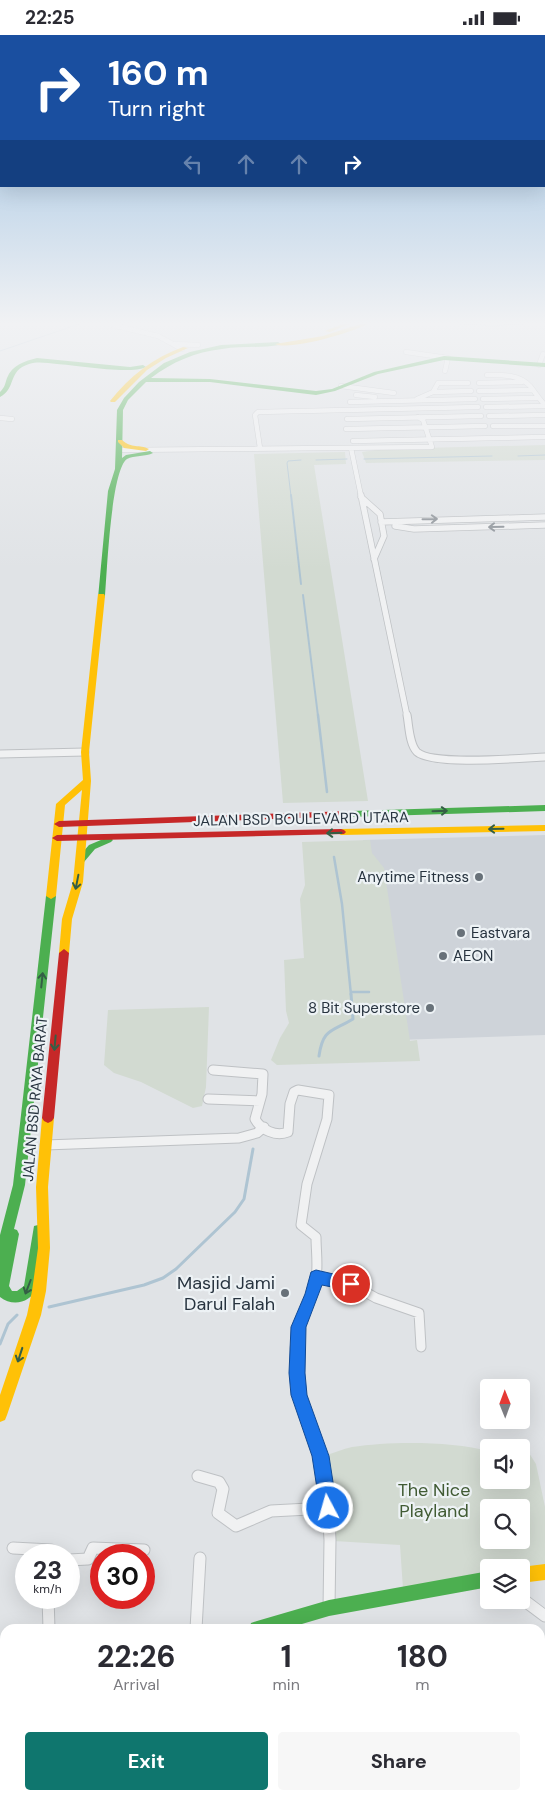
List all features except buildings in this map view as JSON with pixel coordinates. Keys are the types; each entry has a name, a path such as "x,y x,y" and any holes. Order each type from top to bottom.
{"main road":[{"name":"JALAN BSD RAYA BARAT","path":"0,1415 34,1315 39,1291 44,1248 42,1187 67,919 78,882 87,781 84,752 111,491 118,465 118,417 122,405"},
{"path":"119,448 126,447 149,451"},
{"path":"118,465 126,457 149,451"},
{"name":"JALAN BSD RAYA BARAT","path":"0,1260 19,1185 61,804 87,781"},
{"path":"85,803 94,815 103,819 126,822"},
{"name":"JALAN BSD BOULEVARD UTARA","path":"59,824 545,808"},
{"path":"157,837 152,833 151,829 153,825 160,821"},
{"name":"JALAN BSD BOULEVARD UTARA","path":"57,838 545,828"},
{"path":"80,862 87,850 94,845 126,836"},
{"path":"19,1185 11,1248 3,1286 4,1293 8,1297 15,1298 24,1295 30,1288 42,1187"},
{"path":"530,1574 545,1572"},
{"path":"274,1624 329,1608 480,1581"}],"street":[{"path":"149,451 432,447 423,419 418,417 414,405"},
{"path":"486,407 536,405"},
{"path":"260,448 255,415 258,413 478,407"},
{"path":"490,416 545,415"},
{"path":"347,419 481,416"},
{"path":"418,417 414,420 423,447"},
{"path":"0,418 12,419"},
{"path":"493,426 545,425"},
{"path":"346,429 485,426"},
{"path":"353,441 420,438 545,437"},
{"path":"149,451 338,450 351,448"},
{"path":"351,448 413,745 417,752 427,758 444,760 545,757"},
{"path":"361,497 380,514 384,536 374,559"},
{"path":"382,524 412,520 545,517"},
{"path":"382,524 414,529 545,525"},
{"path":"0,754 84,752"},
{"path":"214,1070 263,1074 260,1101 255,1119 276,1135 283,1135 288,1132 290,1104 294,1092 298,1090 330,1095 324,1127 307,1184 301,1225 316,1237 316,1277 312,1296 298,1327 297,1373 299,1395 321,1456 328,1508 329,1608"},
{"path":"208,1099 260,1101"},
{"path":"46,1145 239,1138 257,1133 264,1127"},
{"path":"316,1277 351,1284 376,1298 420,1313 421,1347"},
{"path":"198,1476 219,1482 223,1489 218,1513 236,1526 271,1511 328,1508"},
{"path":"80,1559 88,1559 90,1555"},
{"path":"196,1624 200,1558"},
{"path":"530,1604 545,1616"},
{"path":"48,1609 48,1624"}],"shaded area":[{"name":"Eastvara","path":"545,835 545,1035 397,1040 363,840"}],"green space":[{"path":"545,445 545,460 366,463 362,452 384,449"},
{"path":"345,452 346,464 314,465 368,801 283,803 254,454"},
{"path":"370,840 372,853 384,868 410,1041 417,1040 420,1061 277,1065 271,1060 280,1038 289,1023 286,1011 284,960 304,958 300,899 305,885 302,842"},
{"path":"209,1007 206,1087 202,1106 193,1108 141,1082 114,1073 104,1065 108,1010"},
{"name":"The Nice Playland","path":"420,1443 480,1449 480,1489 530,1489 530,1455 536,1464 545,1507 545,1566 530,1566 530,1559 480,1559 480,1576 403,1589 400,1545 334,1541 331,1490 326,1455 352,1447 384,1444"}],"waterway":[{"path":"518,456 545,455"},
{"path":"364,459 492,456"},
{"path":"316,460 347,459"},
{"path":"291,496 287,463 288,461 301,460"},
{"path":"291,495 301,584"},
{"path":"303,595 318,716"},
{"path":"318,715 327,792"},
{"path":"334,857 342,904 351,995"},
{"path":"352,992 369,992"},
{"path":"319,1056 326,1035 353,1019 351,994"},
{"path":"49,1307 144,1285 163,1278 176,1269 235,1212 244,1199 253,1149"},
{"path":"0,1344 8,1324 17,1315"}],"traffic: fast":[{"path":"101,596 111,491 118,469 120,410 123,405"},
{"path":"118,465 126,457 150,453"},
{"path":"351,814 545,808"},
{"path":"81,860 92,847 108,840"},
{"path":"0,1260 19,1185 51,896"},
{"path":"13,1234 3,1286 5,1294 15,1297 22,1295 30,1288 38,1230"},
{"path":"274,1624 329,1608 480,1581"}],"traffic: slow":[{"path":"120,441 126,447 146,449"},
{"path":"64,953 67,919 78,882 87,781 85,752 101,596"},
{"path":"51,896 61,804 87,781"},
{"path":"341,832 545,828"},
{"path":"0,1415 34,1315 39,1291 44,1248 42,1187 48,1118"},
{"path":"530,1574 545,1572"}],"traffic: jam":[{"path":"59,824 351,814"},
{"path":"57,838 341,832"},
{"path":"48,1118 64,953"}],"place":[{"name":"Anytime Fitness","path":"479,877"},
{"name":"Eastvara","path":"461,933"},
{"name":"AEON","path":"443,956"},
{"name":"8 Bit Superstore","path":"430,1008"},
{"name":"Masjid Jami Darul Falah","path":"285,1293"}],"route":[{"path":"328,1508 321,1456 299,1395 297,1373 298,1327 312,1296 316,1277 351,1284"}]}
